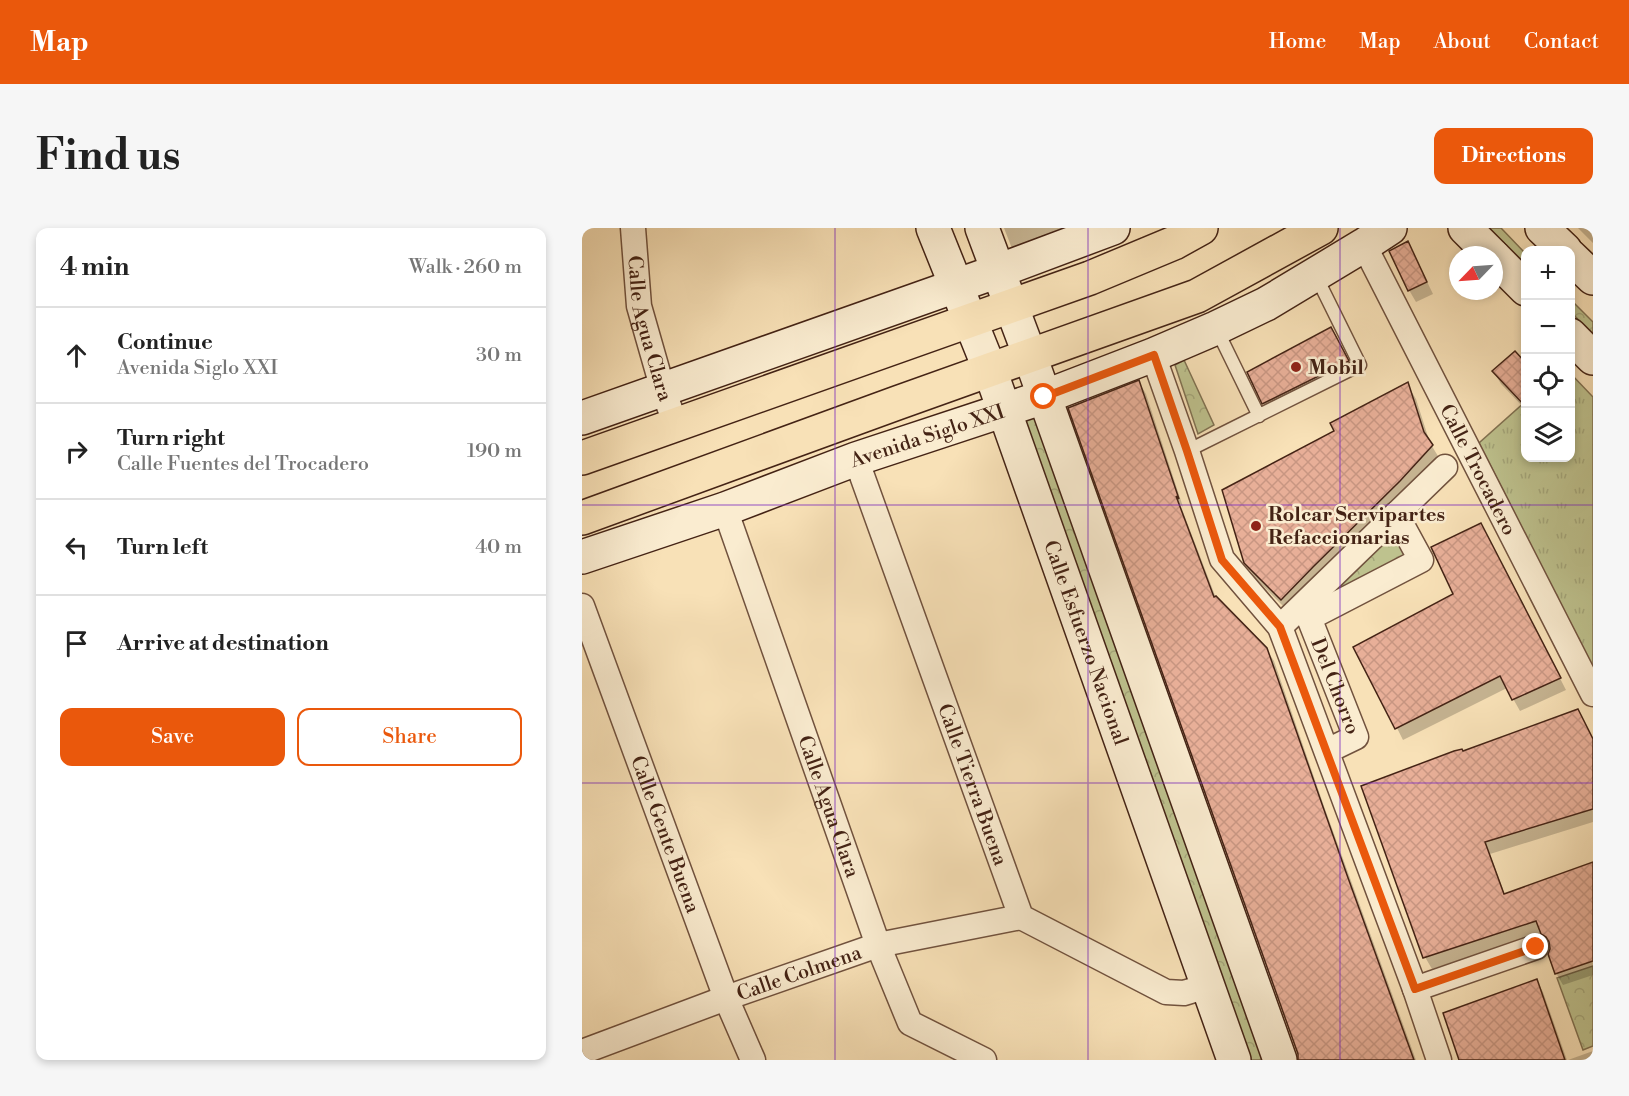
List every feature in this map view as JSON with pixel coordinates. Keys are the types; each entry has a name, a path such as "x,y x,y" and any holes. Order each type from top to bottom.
{"highway":[{"path":"582,458 1090,278 1174,243 1201,228"},
{"name":"Avenida Siglo XXI","path":"582,518 1197,296 1321,228"}],"street":[{"name":"Calle Agua Clara","path":"633,228 639,306 663,390 676,425"},
{"name":"Calle Esfuerzo Nacional","path":"933,228 990,370 1234,1060"},
{"path":"982,228 1030,356 1280,1060"},
{"path":"582,418 957,286 1113,228"},
{"path":"1465,228 1483,246"},
{"path":"1542,228 1580,259"},
{"name":"Avenida Siglo XXI","path":"582,557 725,509 856,459 1044,397 1154,355 1266,303 1377,237"},
{"name":"Calle Trocadero","path":"1377,237 1593,694"},
{"path":"1503,266 1521,284"},
{"path":"1575,340 1593,358"},
{"path":"1154,355 1222,560 1280,627 1415,989 1439,1060"},
{"name":"Calle Tierra Buena","path":"856,459 1021,916"},
{"path":"1306,612 1396,514 1445,467"},
{"name":"Calle Agua Clara","path":"725,509 878,945 910,1023 984,1060"},
{"path":"1280,627 1306,612 1421,560 1396,514"},
{"name":"Calle Gente Buena","path":"582,606 726,998 753,1060"},
{"name":"Del Chorro","path":"1306,612 1356,737 1327,751"},
{"path":"1021,916 1166,992 1184,993 1207,986"},
{"name":"Calle Colmena","path":"583,1048 878,945 1021,916"},
{"path":"1415,989 1536,947"}],"lane":[{"path":"1187,451 1360,365 1316,275"},
{"path":"1216,328 1259,416"}],"green space":[{"path":"1489,228 1501,228 1521,249 1521,261"},
{"path":"1575,304 1593,322 1593,335 1575,316"},
{"path":"1184,360 1214,425 1198,434 1175,365"},
{"path":"1575,378 1593,397 1593,669 1479,443 1521,406 1521,462 1575,462"},
{"path":"1038,414 1272,1060 1246,1060 1017,423"},
{"path":"1393,530 1407,556 1328,597"},
{"path":"1593,966 1593,1046 1583,1050 1557,978"}],"building":[{"path":"1408,241 1427,282 1408,291 1389,251"},
{"name":"Mobil","path":"1331,327 1349,361 1262,404 1247,372"},
{"path":"1515,351 1521,358 1521,402 1492,371"},
{"path":"1139,380 1179,499 1176,496 1214,597 1216,596 1267,648 1414,1060 1298,1060 1298,1054 1068,408"},
{"path":"1408,382 1424,432 1433,445 1281,600 1244,563 1222,490 1334,431 1330,423"},
{"path":"1481,523 1561,678 1512,700 1500,676 1395,729 1353,647 1453,594 1431,547"},
{"path":"1578,709 1593,739 1593,809 1485,842 1504,894 1593,862 1593,961 1555,974 1548,954 1549,942 1541,934 1536,921 1423,958 1361,786 1454,751 1462,749 1463,751"},
{"path":"1537,979 1565,1060 1459,1060 1443,1013"}],"place":[{"name":"Mobil","path":"1296,367"},
{"name":"Rolcar Servipartes Refaccionarias","path":"1256,526"}],"route":[{"path":"1044,397 1154,355 1222,560 1280,627 1415,989 1536,947"}]}
